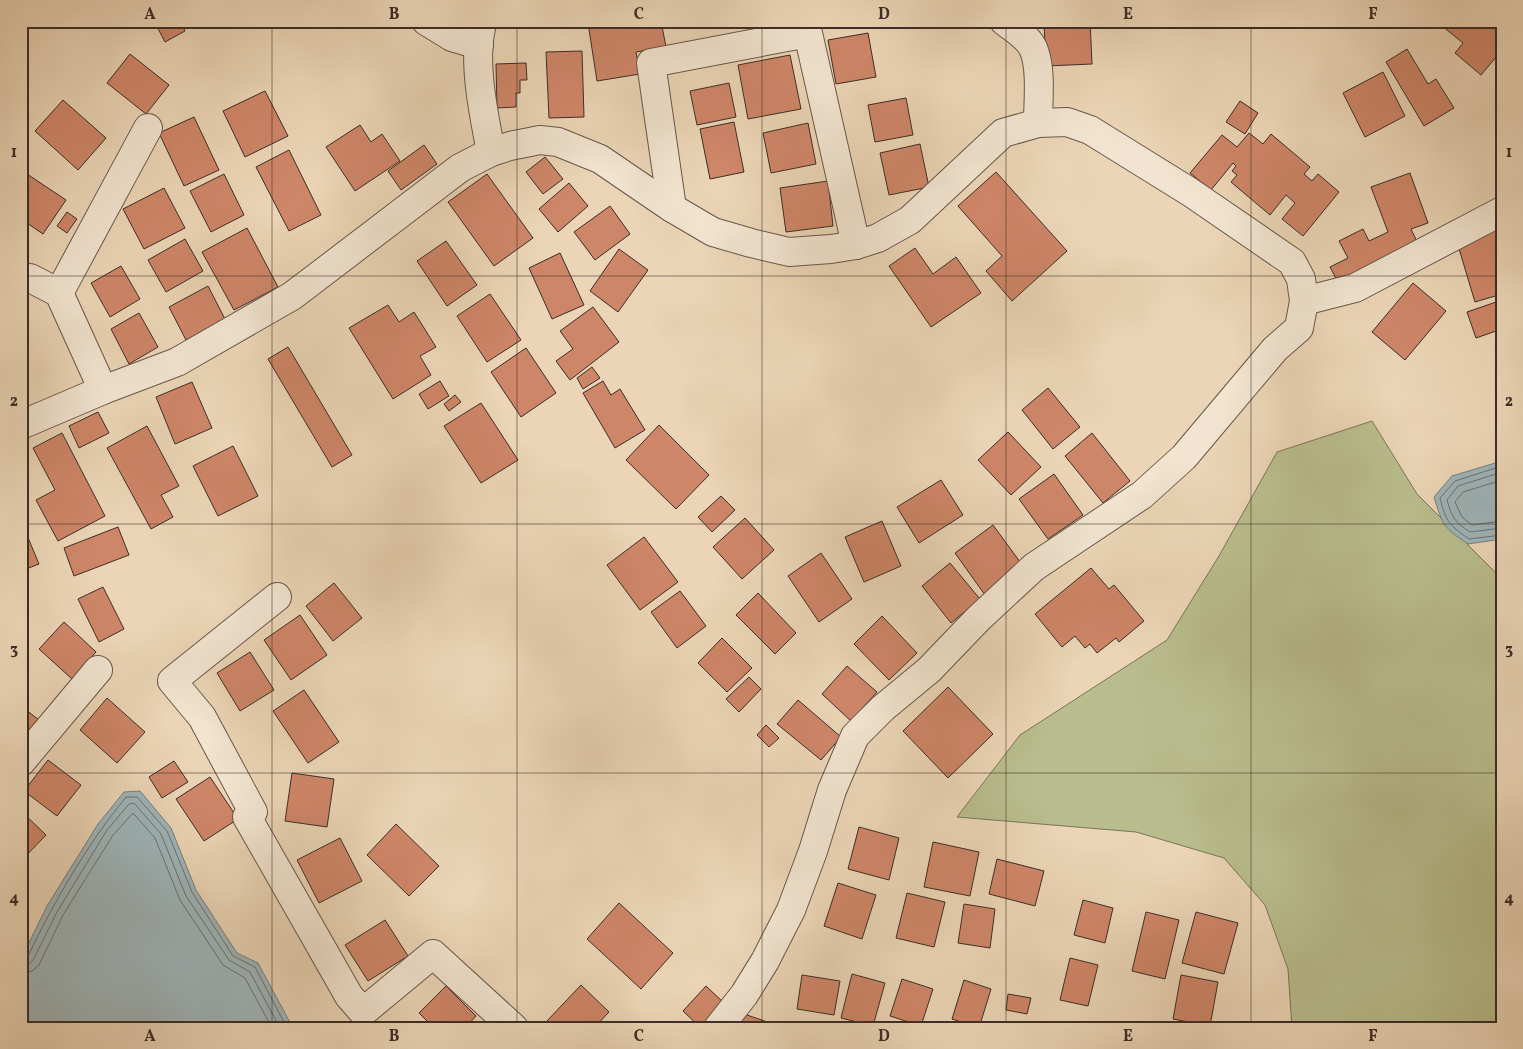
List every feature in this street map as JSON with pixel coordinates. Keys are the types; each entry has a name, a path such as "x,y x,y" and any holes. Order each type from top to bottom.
{"street":[{"path":"426,21 452,37 481,33 480,94 491,152"},
{"path":"1004,21 1022,34 1033,48 1037,68 1038,123"},
{"path":"672,208 652,63 808,33 856,245"},
{"path":"21,425 103,390 177,362 292,296 460,168 491,152 540,140 558,142 600,159 672,208 713,232 789,252 831,249 856,245 878,238 910,220 1002,133 1038,123 1067,122 1090,130 1190,192 1292,262 1301,280 1304,302 1299,328 1276,349 1184,457 1142,494 1034,567 929,670 883,708 855,736 832,790 813,851 791,910 766,961 744,995 718,1028"},
{"path":"58,293 148,128"},
{"path":"1304,302 1355,288 1502,210"},
{"path":"30,278 58,293 103,390"},
{"path":"277,597 172,680 202,717 253,812 247,817 349,996 363,1012 433,954 514,1028"},
{"path":"21,762 98,670"}],"green space":[{"path":"1372,421 1417,494 1502,579 1502,1028 1292,1028 1288,969 1265,905 1224,858 1136,832 957,817 1020,735 1167,640 1219,556 1277,452"}],"water":[{"path":"1502,461 1502,539 1468,544 1453,534 1445,525 1434,497 1452,476"},
{"path":"140,791 171,828 196,890 237,953 258,963 293,1028 21,1028 21,959 47,906 98,824 124,792"}],"building":[{"path":"154,21 180,21 185,31 165,42"},
{"path":"601,21 661,21 666,47 636,52 640,74 597,81 588,23"},
{"path":"906,21 933,21 932,26"},
{"path":"1090,21 1092,64 1046,66 1044,22"},
{"path":"1436,21 1502,21 1502,50 1481,75 1455,53 1463,43"},
{"path":"868,33 876,77 836,84 828,40"},
{"path":"1407,49 1428,84 1436,79 1454,108 1424,126 1386,62"},
{"path":"582,51 584,117 549,118 546,52"},
{"path":"130,54 169,85 146,114 107,83"},
{"path":"790,55 801,109 748,119 738,65"},
{"path":"526,63 527,80 520,80 520,93 516,93 516,107 497,108 496,64"},
{"path":"1383,72 1405,116 1365,137 1343,93"},
{"path":"729,83 736,117 697,125 690,91"},
{"path":"265,91 288,136 245,157 223,111"},
{"path":"906,98 913,135 875,142 868,105"},
{"path":"63,100 106,138 78,170 35,131"},
{"path":"1240,101 1258,113 1245,134 1226,122"},
{"path":"194,117 219,170 184,186 159,133"},
{"path":"734,122 744,172 710,179 700,129"},
{"path":"808,123 816,164 771,173 763,133"},
{"path":"360,125 371,142 382,134 400,161 355,191 326,147"},
{"path":"1249,133 1263,144 1271,134 1310,167 1304,174 1312,181 1318,174 1339,192 1303,236 1282,219 1295,203 1286,195 1270,215 1231,182 1237,175 1232,171 1236,166 1233,163 1211,190 1190,173 1222,135 1237,147"},
{"path":"920,144 929,187 889,195 880,153"},
{"path":"424,145 437,164 401,190 388,171"},
{"path":"289,150 321,215 289,231 256,167"},
{"path":"545,157 563,179 543,194 526,172"},
{"path":"21,170 66,200 43,234 21,219"},
{"path":"996,172 1067,251 1012,301 986,271 1002,256 958,206"},
{"path":"1410,173 1428,223 1411,229 1420,248 1341,288 1330,267 1348,258 1339,241 1363,229 1369,241 1388,232 1371,187"},
{"path":"224,174 244,215 211,232 190,191"},
{"path":"487,174 533,238 494,266 448,202"},
{"path":"828,181 833,226 786,232 780,188"},
{"path":"569,183 588,206 558,232 539,209"},
{"path":"164,188 185,228 144,249 123,209"},
{"path":"610,206 630,234 595,260 574,232"},
{"path":"67,212 77,219 67,233 57,226"},
{"path":"247,228 278,287 234,310 202,252"},
{"path":"1501,229 1502,294 1475,302 1457,242"},
{"path":"185,239 203,271 166,292 148,260"},
{"path":"446,241 477,285 447,306 417,261"},
{"path":"915,248 933,274 956,257 981,293 931,327 889,266"},
{"path":"619,249 648,270 618,312 590,291"},
{"path":"560,253 584,305 552,319 529,268"},
{"path":"121,266 140,299 110,317 91,283"},
{"path":"1413,283 1446,311 1405,360 1372,332"},
{"path":"208,286 225,319 186,340 169,307"},
{"path":"490,294 521,340 487,362 457,316"},
{"path":"1502,300 1502,329 1476,338 1467,312"},
{"path":"388,305 399,322 414,312 436,347 420,356 431,375 393,399 349,328"},
{"path":"593,307 619,342 570,380 556,361 573,349 560,331"},
{"path":"139,313 158,347 129,364 111,329"},
{"path":"288,347 352,455 332,467 268,359"},
{"path":"526,348 556,393 521,417 491,372"},
{"path":"592,367 600,378 583,389 577,378"},
{"path":"440,381 449,396 428,409 419,394"},
{"path":"603,381 611,395 620,389 645,430 615,448 583,393"},
{"path":"192,382 212,428 175,444 156,397"},
{"path":"1048,388 1080,427 1053,449 1022,410"},
{"path":"455,395 461,402 449,411 444,404"},
{"path":"481,403 518,460 481,483 444,426"},
{"path":"98,412 109,433 79,448 69,426"},
{"path":"659,425 709,475 676,509 626,460"},
{"path":"147,426 179,486 161,495 173,517 151,529 107,448"},
{"path":"1008,432 1041,467 1011,495 978,460"},
{"path":"62,433 105,516 58,541 36,500 55,490 33,448"},
{"path":"1092,433 1130,481 1103,503 1065,456"},
{"path":"233,446 258,496 218,516 193,466"},
{"path":"1054,474 1083,515 1048,539 1019,499"},
{"path":"941,480 963,515 919,543 897,507"},
{"path":"721,496 735,510 712,532 698,517"},
{"path":"745,518 774,550 742,579 713,547"},
{"path":"21,521 39,564 21,571"},
{"path":"882,521 901,566 864,582 845,537"},
{"path":"993,525 1023,566 985,595 955,553"},
{"path":"118,527 129,555 74,576 64,548"},
{"path":"644,537 678,582 640,610 607,565"},
{"path":"821,553 852,599 819,622 788,576"},
{"path":"950,563 980,599 951,623 922,586"},
{"path":"1091,568 1109,589 1114,585 1144,621 1119,642 1116,638 1097,653 1090,644 1085,648 1075,636 1062,647 1035,614"},
{"path":"334,583 362,618 333,641 306,606"},
{"path":"103,587 124,629 99,642 78,599"},
{"path":"680,591 706,626 677,648 651,612"},
{"path":"758,593 796,633 775,654 736,615"},
{"path":"300,615 327,655 291,680 264,640"},
{"path":"882,616 917,653 889,680 854,644"},
{"path":"64,622 96,652 72,679 39,649"},
{"path":"722,638 752,668 727,692 698,663"},
{"path":"250,652 274,690 240,711 217,673"},
{"path":"847,666 877,692 851,721 822,694"},
{"path":"749,677 761,689 739,712 726,699"},
{"path":"948,687 993,734 948,778 903,731"},
{"path":"304,690 339,742 308,763 273,711"},
{"path":"107,698 145,732 117,763 80,730"},
{"path":"798,700 841,737 821,760 777,724"},
{"path":"21,706 39,720 21,743"},
{"path":"766,725 779,738 769,747 757,735"},
{"path":"48,760 81,785 57,816 24,791"},
{"path":"174,761 188,782 162,798 149,777"},
{"path":"292,773 334,779 327,827 285,821"},
{"path":"210,777 238,819 204,841 176,799"},
{"path":"21,811 46,835 21,861"},
{"path":"396,824 439,866 409,896 367,855"},
{"path":"859,827 899,838 889,880 848,869"},
{"path":"340,838 362,881 319,903 297,860"},
{"path":"933,842 979,852 970,896 924,887"},
{"path":"997,859 1044,871 1035,906 989,894"},
{"path":"838,883 876,895 862,939 824,926"},
{"path":"907,893 945,902 934,947 896,938"},
{"path":"1083,900 1113,908 1105,943 1074,935"},
{"path":"619,903 673,953 641,989 587,939"},
{"path":"964,904 995,909 990,948 958,943"},
{"path":"1146,912 1179,920 1165,979 1132,971"},
{"path":"1196,912 1238,923 1224,974 1182,963"},
{"path":"385,920 408,956 368,981 345,945"},
{"path":"1070,958 1098,965 1088,1006 1060,1000"},
{"path":"852,974 885,983 873,1026 841,1018"},
{"path":"802,975 840,981 834,1015 797,1009"},
{"path":"1181,975 1218,982 1210,1026 1173,1019"},
{"path":"902,979 933,989 921,1026 890,1016"},
{"path":"964,980 991,989 979,1028 952,1019"},
{"path":"581,985 609,1012 594,1028 552,1028 546,1022"},
{"path":"446,986 476,1016 465,1028 434,1028 419,1013"},
{"path":"706,986 725,1004 704,1028 701,1028 683,1011"},
{"path":"1008,994 1031,998 1027,1014 1006,1010"},
{"path":"744,1014 785,1028 739,1028"},
{"path":"418,1023 422,1028 411,1028"},
{"path":"801,1023 812,1028 799,1028"}]}
